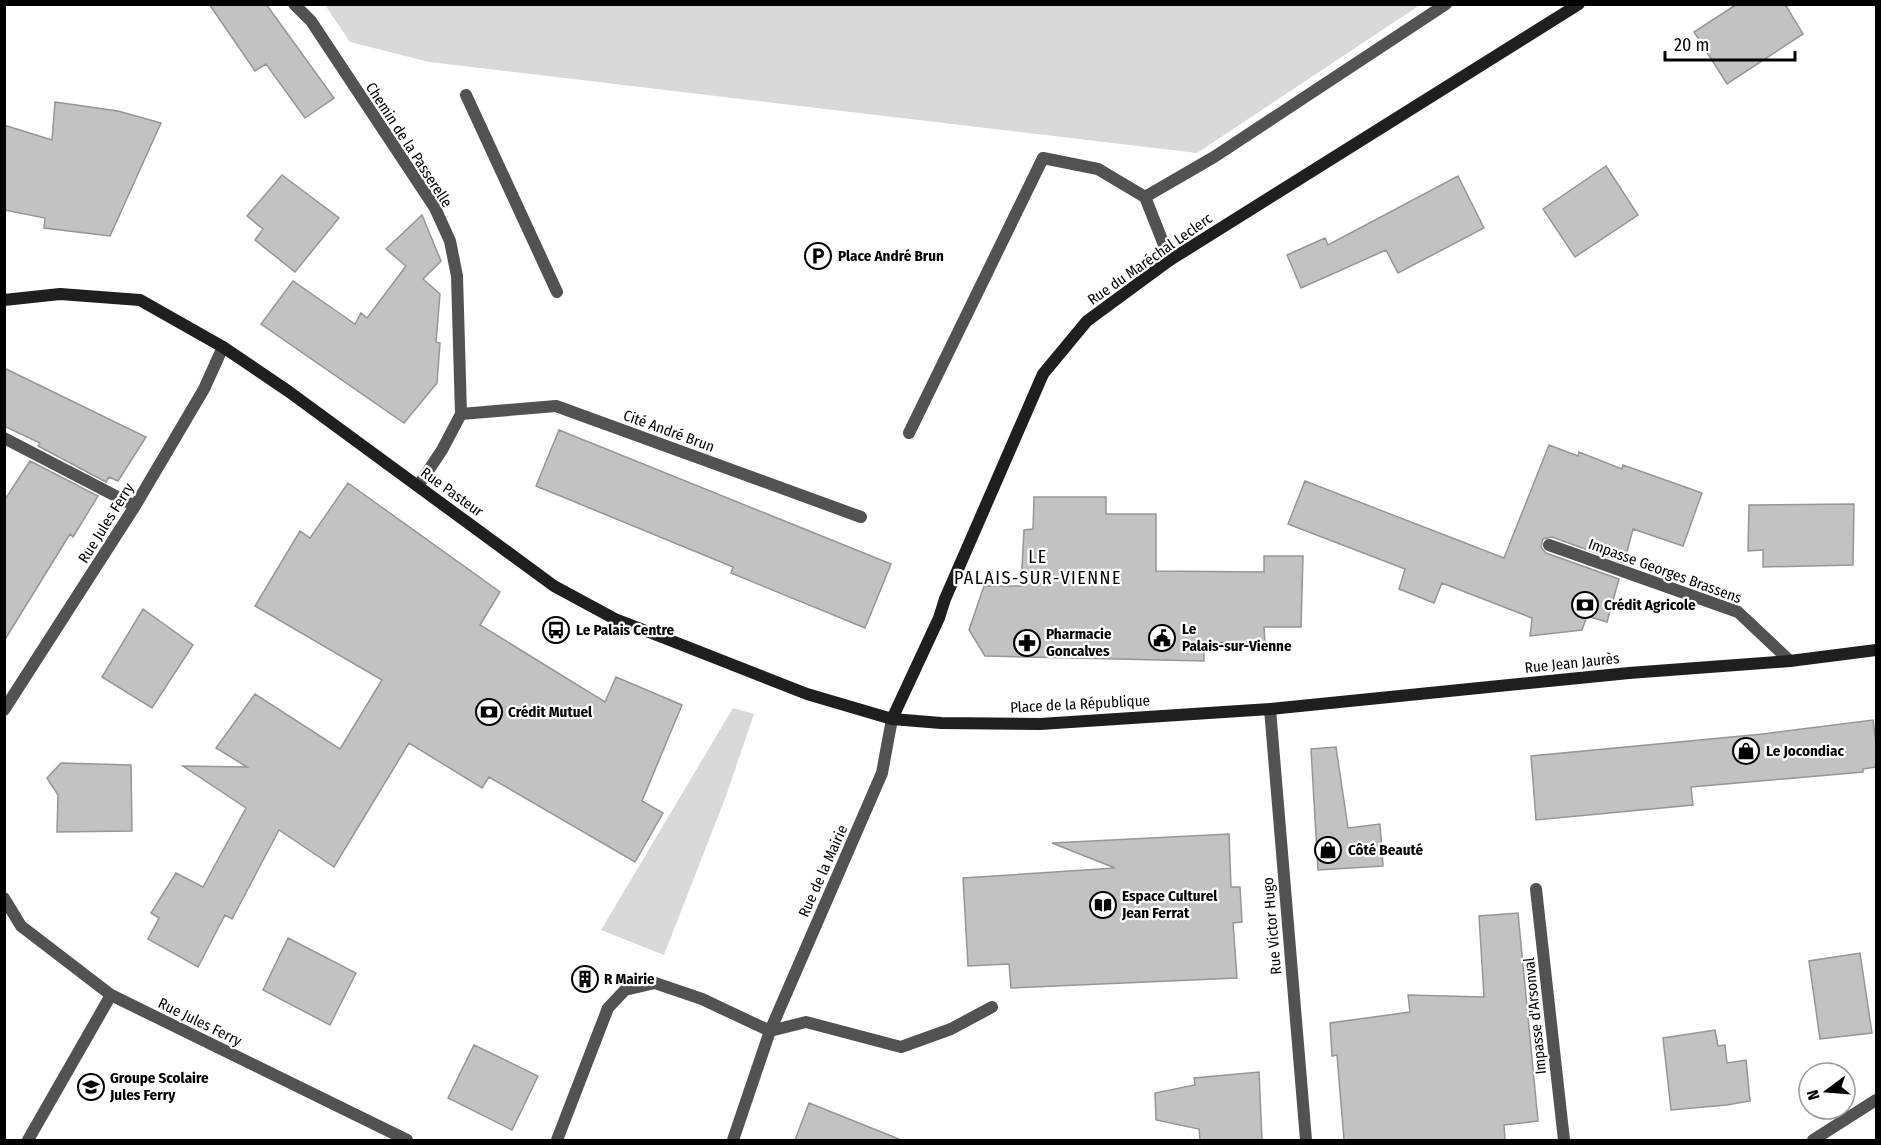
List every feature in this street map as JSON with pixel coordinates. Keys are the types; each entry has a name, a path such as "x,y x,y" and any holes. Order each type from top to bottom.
{"main road":[{"name":"Rue du Maréchal Leclerc","path":"892,719 939,618 945,598 1043,374 1087,321 1170,260 1579,4"},
{"name":"Rue Pasteur","path":"4,300 60,294 140,300 223,347 288,391 554,586 615,619 780,684 892,719"},
{"name":"Rue Jean Jaurès","path":"1270,709 1629,673 1790,661 1876,650"},
{"name":"Place de la République","path":"892,719 941,723 1040,724 1270,709"}],"street":[{"name":"Chemin de la Passerelle","path":"294,4 310,21 428,198 450,241 457,276 461,414 442,450 418,486"},
{"path":"1145,197 1215,157 1446,4"},
{"path":"466,95 557,292"},
{"path":"909,434 1043,158 1098,169 1145,197 1170,260"},
{"name":"Rue Jules Ferry","path":"4,710 135,506 204,389 223,347"},
{"name":"Cité André Brun","path":"461,414 556,406 861,517"},
{"path":"4,438 135,506"},
{"name":"Impasse Georges Brassens","path":"1549,545 1738,612 1790,661"},
{"name":"Rue Victor Hugo","path":"1270,709 1306,1140"},
{"name":"Rue de la Mairie","path":"733,1140 770,1031 882,773 892,719"},
{"name":"Impasse d'Arsonval","path":"1536,889 1564,1140"},
{"name":"Rue Jules Ferry","path":"4,898 21,926 111,995 407,1140"},
{"path":"557,1140 608,1008 625,990 655,983 702,999 770,1031 806,1022 901,1047 951,1029 992,1007"},
{"path":"28,1140 111,995"},
{"path":"1813,1140 1876,1100"}],"shaded area":[{"path":"325,5 1420,5 1197,153 429,62 350,42"},
{"path":"733,708 754,714 726,796 664,955 601,930"}],"building":[{"path":"209,4 266,4 334,98 305,118 266,64 255,71"},
{"path":"1737,4 1785,4 1803,34 1727,84 1694,32"},
{"path":"55,102 118,111 161,123 110,236 44,228 45,218 4,210 4,125 52,140"},
{"path":"1606,166 1638,215 1575,257 1543,209"},
{"path":"282,175 339,218 295,272 255,240 263,229 247,216"},
{"path":"1458,176 1484,228 1398,273 1386,250 1301,288 1287,255 1325,238 1328,245"},
{"path":"422,215 441,261 423,279 440,294 436,342 440,343 437,383 404,423 261,324 293,281 355,324 361,313 367,318 406,266 386,249"},
{"path":"4,368 146,437 118,481 109,477 106,482 38,446 40,443 4,426"},
{"path":"559,430 891,564 865,628 731,573 733,567 536,486"},
{"path":"1549,445 1578,456 1579,452 1622,469 1623,465 1702,493 1683,546 1633,529 1624,563 1552,537 1543,539 1541,547 1546,553 1619,579 1607,622 1587,616 1582,630 1530,636 1532,618 1442,583 1434,603 1399,589 1405,569 1288,524 1305,481 1504,558"},
{"path":"30,461 98,496 73,537 70,534 4,641 4,501"},
{"path":"348,483 500,592 480,625 605,702 616,677 682,705 642,801 663,813 635,862 489,777 482,788 409,743 334,867 279,830 232,919 225,915 198,967 148,939 159,918 151,913 176,873 203,887 246,808 183,766 247,767 216,748 255,694 340,749 382,680 255,606 300,531 310,538"},
{"path":"1034,497 1106,497 1106,514 1156,514 1156,571 1264,572 1264,556 1303,556 1301,627 1264,627 1265,643 1204,642 1204,661 985,656 969,630 984,586 1021,586 1024,530 1033,529"},
{"path":"1854,504 1853,565 1763,567 1763,550 1748,551 1749,505"},
{"path":"143,609 193,645 152,708 102,677"},
{"path":"1873,720 1876,767 1863,769 1863,772 1691,787 1693,805 1536,820 1531,756 1763,734"},
{"path":"1336,747 1348,828 1380,824 1383,866 1318,870 1311,749"},
{"path":"61,763 131,765 132,831 57,832 58,795 47,778"},
{"name":"Espace Culturel Jean Ferrat","path":"1229,834 1231,887 1240,887 1242,922 1233,923 1237,978 1011,988 1009,964 968,966 963,878 1115,868 1052,843"},
{"path":"1518,913 1538,1121 1504,1125 1505,1140 1344,1140 1337,1055 1332,1056 1330,1023 1410,1012 1408,995 1484,997 1479,916"},
{"path":"288,938 356,973 330,1025 263,990"},
{"path":"1860,953 1872,1033 1820,1039 1809,961"},
{"path":"1715,1030 1718,1046 1725,1045 1727,1063 1746,1060 1750,1101 1671,1110 1663,1038"},
{"path":"474,1045 538,1076 512,1130 448,1098"},
{"path":"1259,1072 1262,1140 1200,1140 1199,1129 1156,1120 1155,1093 1195,1085 1194,1078"},
{"path":"809,1103 899,1139 899,1140 795,1140"}],"place":[{"name":"Place André Brun","path":"818,256"},
{"name":"Crédit Agricole","path":"1585,605"},
{"name":"Le Palais Centre","path":"556,630"},
{"name":"Le Palais-sur-Vienne","path":"1162,638"},
{"name":"Pharmacie Goncalves","path":"1027,643"},
{"name":"Crédit Mutuel","path":"489,712"},
{"name":"Le Jocondiac","path":"1746,751"},
{"name":"Côté Beauté","path":"1328,850"},
{"name":"Espace Culturel Jean Ferrat","path":"1103,905"},
{"name":"R Mairie","path":"585,979"},
{"name":"Groupe Scolaire Jules Ferry","path":"91,1087"}],"district":[{"name":"LE PALAIS-SUR-VIENNE","path":"1038,567"}]}
